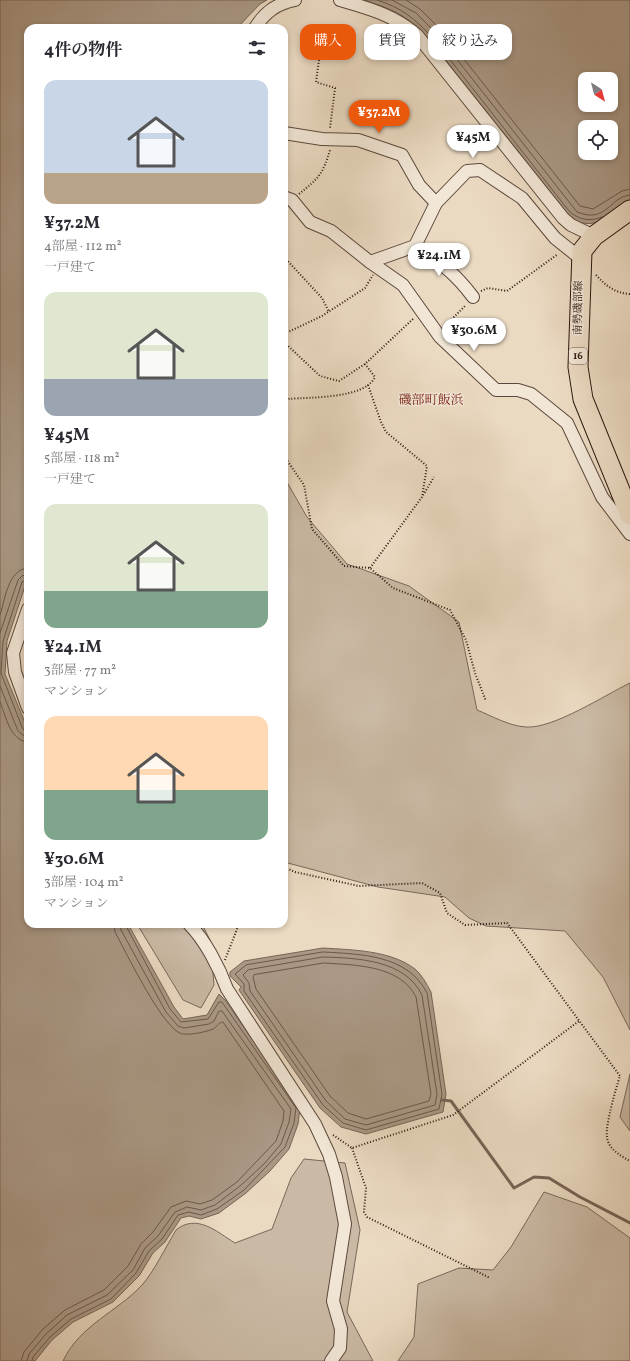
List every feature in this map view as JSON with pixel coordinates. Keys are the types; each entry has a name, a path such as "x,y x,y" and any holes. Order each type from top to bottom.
{"main road":[{"name":"南勢磯部線","path":"630,210 594,236 582,251 574,253 578,367 583,399 630,515"}],"street":[{"path":"258,24 268,11 284,2 295,0"},
{"path":"340,0 389,16 408,27 416,34 563,218 594,236"},
{"path":"288,134 331,139 358,140 402,155 419,185 436,203"},
{"path":"374,265 414,246 436,203 467,171 480,170 522,198 555,238 574,253"},
{"path":"288,198 310,222 331,231 374,265 403,285 437,333 496,390 518,390 530,394 567,423 602,497 630,534"},
{"path":"414,246 444,264 460,280 473,297"},
{"path":"24,621 13,653 15,672 24,697"},
{"path":"193,928 197,932 217,967 227,989 318,1130 329,1154 336,1177 345,1224 333,1301 341,1329 340,1348 331,1361"}],"path":[{"path":"288,198 318,178 325,166 331,139 335,88 316,82 319,60"},
{"path":"437,333 473,297 488,288 507,291 574,253"},
{"path":"288,261 322,298 329,312"},
{"path":"288,332 329,312 365,288 374,265"},
{"path":"595,274 605,285 619,293 630,294"},
{"path":"288,346 320,376 340,381 366,364 421,312"},
{"path":"288,400 348,395 368,385 375,377 366,364"},
{"path":"368,385 386,432 427,466 422,497"},
{"path":"288,462 304,485 312,529 344,566 370,568 393,588 450,610 466,640 475,673 486,701"},
{"path":"370,568 422,497 434,477"},
{"path":"288,869 295,872 359,886 422,883 440,893 447,913 465,925 507,923 620,1076 613,1096 607,1138 615,1153 630,1161"},
{"path":"217,967 227,958 238,928"},
{"path":"352,1148 453,1115 579,1021"},
{"path":"318,1130 331,1133 352,1148 366,1188 364,1212 367,1217 490,1278"}],"shaded area":[{"path":"288,484 307,517 347,564 409,586 459,622 477,710 513,725 526,727 537,726 550,723 564,717 630,683 630,1030 603,977 565,931 486,926 469,918 445,897 378,887 288,863"},
{"path":"139,928 204,928 210,940 214,985 201,1008 183,1000"},
{"path":"630,1074 630,1131 620,1117"},
{"path":"304,1159 345,1163 360,1230 347,1312 373,1361 63,1361 70,1349 89,1328 132,1295 142,1285 176,1230 184,1225 192,1223 199,1224 207,1226 235,1243 272,1229 291,1178"},
{"path":"544,1192 587,1207 630,1238 630,1361 398,1361 414,1337 418,1284 459,1268 493,1270 511,1247"}],"water":[{"path":"0,0 267,0 260,4 241,24 24,24 24,589 7,641 5,674 24,720 24,928 130,928 174,1007 183,1019 207,1015 219,994 225,1000 300,1108 298,1124 289,1149 270,1171 246,1193 219,1213 201,1219 189,1216 181,1218 165,1242 153,1253 139,1276 113,1302 73,1322 52,1340 35,1361 0,1361"},
{"path":"364,0 630,0 630,203 599,222 583,223 566,214 446,60 512,60 512,24 428,24 428,38 420,31 420,24 413,24 393,11"},
{"path":"323,948 370,952 394,958 415,969 422,977 431,992 446,1094 443,1112 366,1134 341,1127 320,1108 239,990 241,987 230,976 230,972 244,961"}],"waterway":[{"path":"442,1100 451,1101 514,1188 534,1177 549,1178 580,1197 630,1223"}],"district":[{"name":"磯部町飯浜","path":"431,401"}]}
